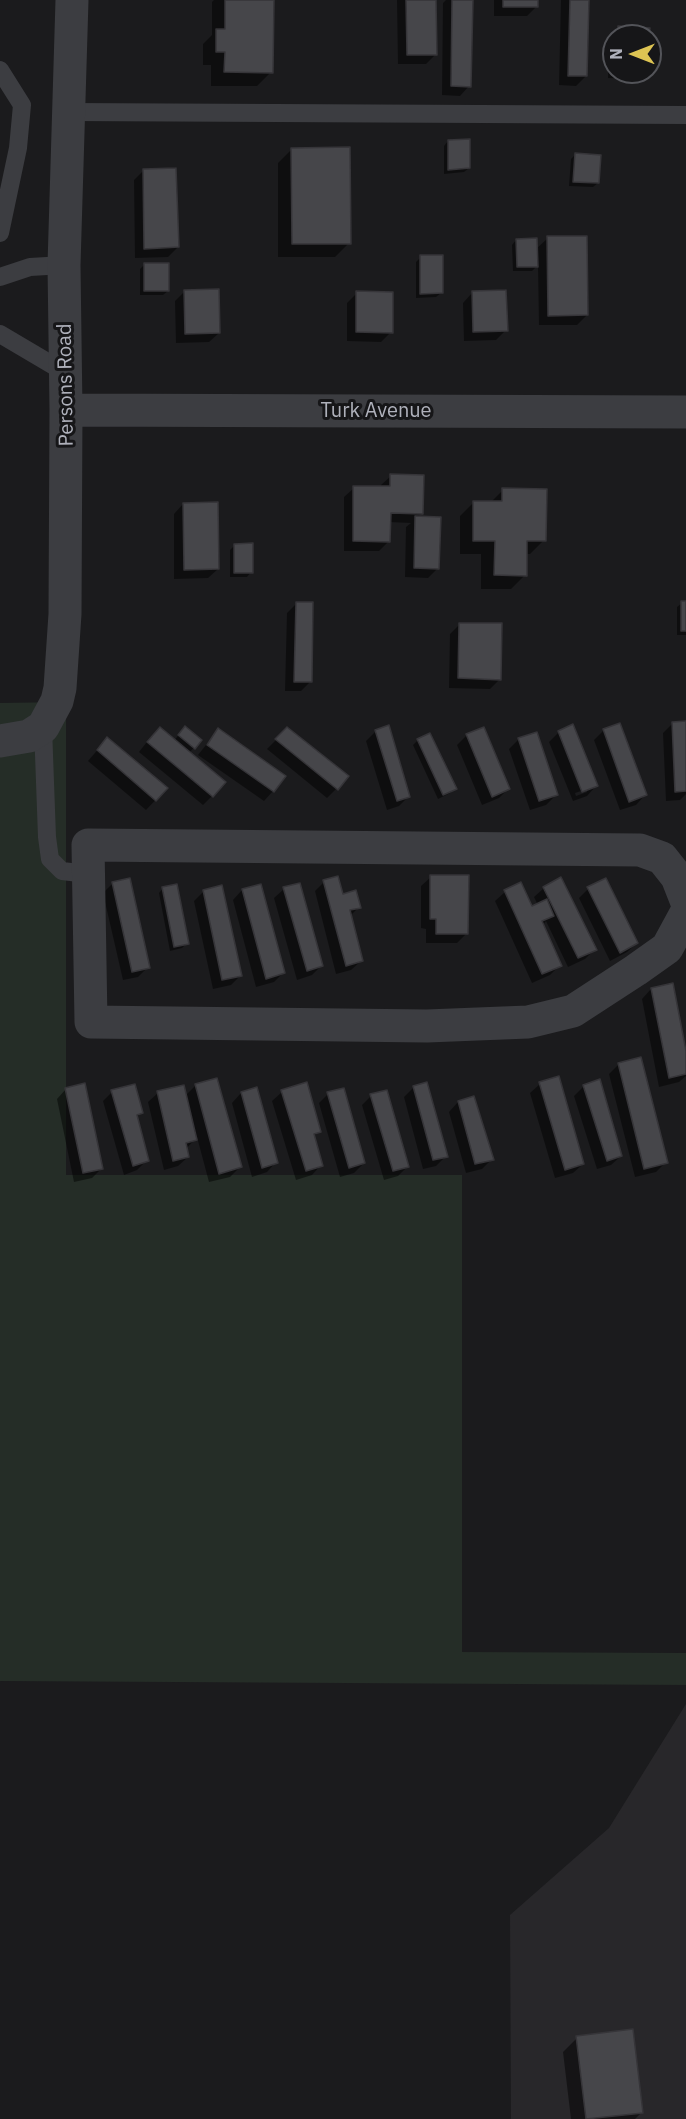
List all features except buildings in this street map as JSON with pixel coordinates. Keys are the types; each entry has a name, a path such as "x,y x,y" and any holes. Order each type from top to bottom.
{"street":[{"name":"Persons Road","path":"43,727 57,701 60,688 65,614 64,265 72,0"},
{"name":"Turk Avenue","path":"66,410 686,412"},
{"path":"3,741 29,736 43,727"},
{"path":"686,900 677,877 662,858 640,850 88,845 91,1022 427,1026 528,1022 573,1011 636,970 667,948 686,913"}],"lane":[{"path":"0,70 22,105 18,148 0,233"},
{"path":"68,112 686,115"},
{"path":"0,277 30,267 64,265"},
{"path":"0,334 66,373"},
{"path":"43,727 47,837 50,859 62,871 88,874"}],"shaded area":[{"path":"66,702 66,1175 462,1175 462,1652 686,1653 686,1685 0,1681 0,703"},
{"path":"686,1704 686,2119 511,2119 510,1915 609,1828"}]}
